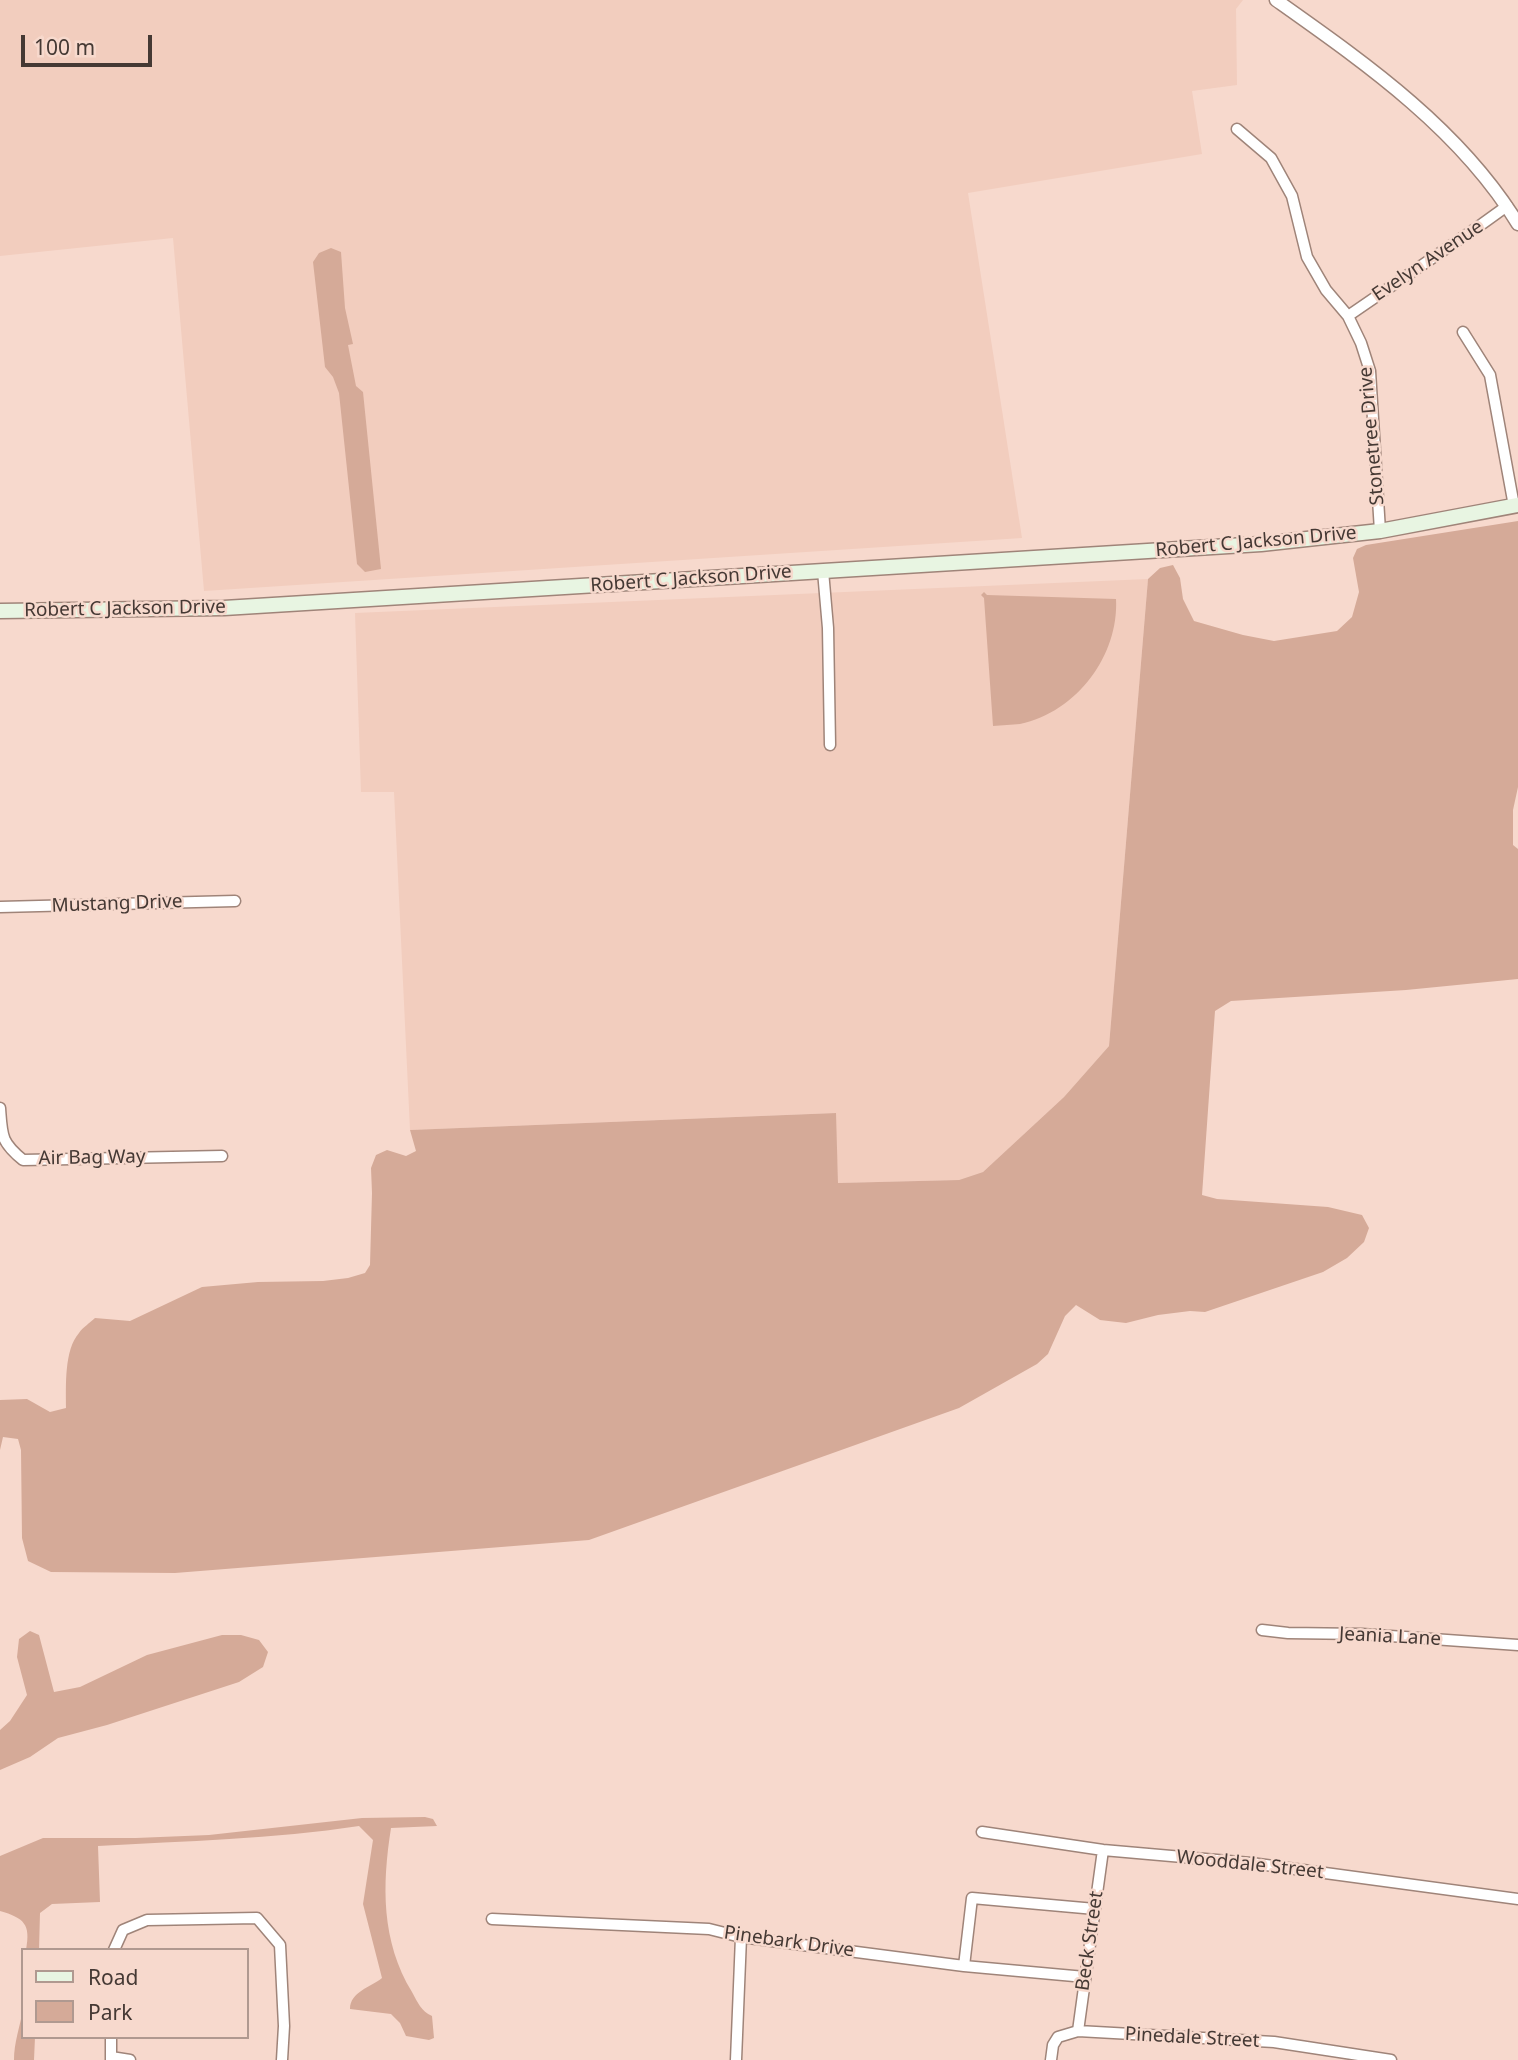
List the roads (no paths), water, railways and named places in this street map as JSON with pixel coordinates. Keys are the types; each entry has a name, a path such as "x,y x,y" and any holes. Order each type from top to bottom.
{"main road":[{"name":"Robert C Jackson Drive","path":"0,611 224,608 1261,544 1380,531 1516,505"}],"street":[{"path":"1276,0 1400,91 1458,146 1507,206 1518,224"},
{"name":"Stonetree Drive","path":"1237,129 1271,158 1292,195 1307,257 1326,290 1348,316 1370,370 1380,531"},
{"name":"Evelyn Avenue","path":"1348,316 1507,206"},
{"path":"1463,332 1490,375 1516,505"},
{"path":"823,571 828,628 830,745"},
{"name":"Mustang Drive","path":"0,907 234,901"},
{"name":"Air Bag Way","path":"0,1108 2,1132 8,1147 23,1160 222,1156"},
{"name":"Jeania Lane","path":"1262,1630 1518,1645"},
{"name":"Wooddale Street","path":"982,1832 1103,1850 1251,1863 1518,1899"},
{"name":"Beck Street","path":"1078,2031 1103,1850"},
{"path":"964,1966 972,1898 1095,1909"},
{"path":"115,1948 123,1930 147,1920 257,1918 280,1945 284,2012 282,2060"},
{"name":"Pinebark Drive","path":"492,1919 709,1929 741,1937 964,1966 1085,1978"},
{"path":"736,2060 741,1937"},
{"path":"1051,2060 1053,2045 1058,2037 1078,2031"},
{"name":"Pinedale Street","path":"1078,2031 1274,2042 1391,2060"},
{"path":"111,2039 111,2058 130,2060"}]}
